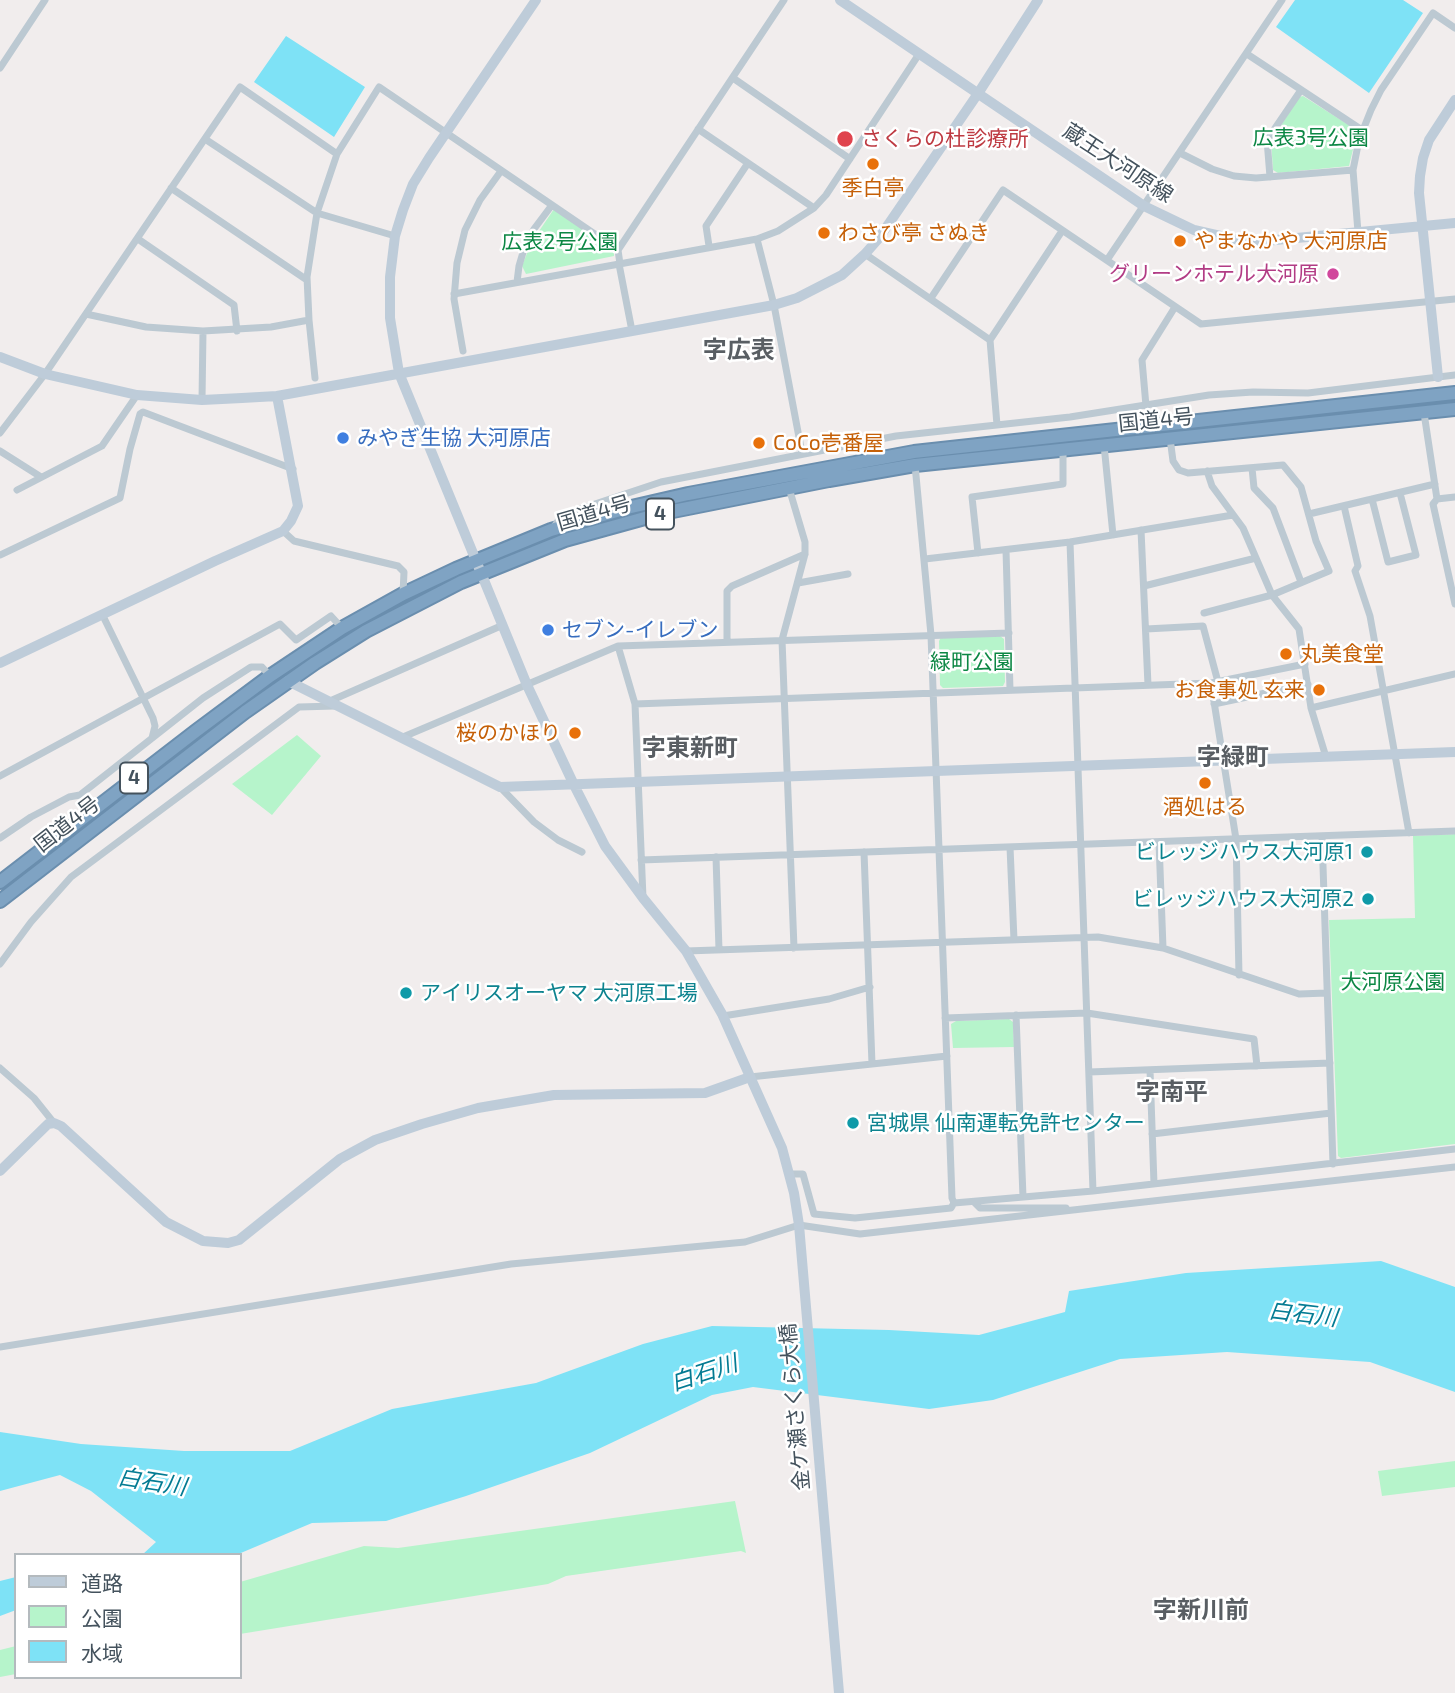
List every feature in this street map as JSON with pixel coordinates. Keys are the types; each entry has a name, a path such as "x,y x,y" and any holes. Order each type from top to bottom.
{"highway":[{"name":"国道4号","path":"0,882 270,676 342,628 403,594 475,560 551,530 676,497 914,452 1455,393"},
{"name":"4","path":"1424,413 1455,409"},
{"name":"国道4号","path":"0,901 186,756 288,681 366,631 481,573 565,540 663,513 915,465 1424,413"}],"street":[{"path":"0,68 46,0"},
{"name":"金ケ瀬さくら大橋","path":"536,0 413,184 395,236 390,277 390,318 399,373 527,685 574,785 605,846 686,951 723,1016 782,1148 790,1174 799,1225 839,1693"},
{"path":"632,331 618,250 784,0"},
{"name":"蔵王大河原線","path":"840,0 1144,206 1194,230 1238,240 1265,240 1455,223"},
{"path":"0,357 45,374 137,395 202,400 277,396 774,305 820,288 842,275 879,239 1038,0"},
{"path":"1107,260 1282,0"},
{"path":"1357,232 1353,170 1362,130 1381,90 1433,12 1455,28"},
{"path":"454,294 757,239 778,231 814,208 826,195 919,54"},
{"path":"1247,54 1362,130"},
{"path":"733,78 850,159"},
{"path":"0,433 45,374 240,87 337,154"},
{"path":"314,378 307,280 317,213 337,154 379,87 618,250"},
{"path":"1270,177 1267,139 1301,90"},
{"path":"1438,377 1419,193 1423,158 1438,125 1455,100"},
{"path":"698,129 814,208"},
{"path":"205,139 317,213 395,236"},
{"path":"1180,153 1212,169 1234,176 1270,177 1353,170"},
{"path":"709,246 706,226 748,163"},
{"path":"463,351 454,294 457,263 466,230 480,200 501,171"},
{"path":"172,188 307,280"},
{"path":"931,298 1003,190 1201,324 1455,299"},
{"path":"517,282 524,249 534,229 552,205"},
{"path":"997,425 990,340 1062,231"},
{"path":"138,239 234,304 237,331"},
{"path":"757,239 774,305 802,453"},
{"path":"865,254 990,340"},
{"path":"1146,406 1142,360 1175,307"},
{"path":"86,314 146,327 203,331 237,331 309,320"},
{"path":"202,400 203,331"},
{"path":"551,530 562,515 661,482 896,436 1070,417 1209,395 1253,392 1308,393 1455,375"},
{"path":"16,490 102,446 137,395"},
{"path":"0,663 283,531 292,521 298,506 277,396"},
{"path":"129,407 140,414 143,412 293,469"},
{"path":"1424,413 1437,499"},
{"path":"0,555 120,498 140,414"},
{"path":"1170,438 1173,461 1179,470 1188,473 1283,466 1301,487 1316,541 1329,571 1272,595 1204,613"},
{"path":"1104,445 1113,535"},
{"path":"978,553 972,497 1063,484 1063,449"},
{"path":"0,451 41,477"},
{"path":"915,465 932,635 954,1203"},
{"path":"1252,468 1254,488 1273,508 1301,582"},
{"path":"1207,471 1213,486 1243,528 1272,595 1299,629 1311,708 1326,757"},
{"path":"1309,514 1435,484"},
{"path":"789,488 805,542 805,554 782,640 794,948"},
{"path":"1372,499 1388,562 1416,555 1400,493"},
{"path":"1455,497 1437,499 1433,504 1455,604"},
{"path":"1344,506 1357,566 1355,571 1370,616 1409,833"},
{"path":"925,558 1070,542 1233,515"},
{"path":"1142,530 1149,685"},
{"path":"283,531 294,541 398,566 404,572 403,594"},
{"path":"1070,542 1093,1191"},
{"path":"1006,550 1010,690"},
{"path":"727,642 727,591 732,586 805,554"},
{"path":"1144,586 1256,558"},
{"path":"798,583 848,574"},
{"path":"102,614 153,718 155,726 151,738"},
{"path":"0,776 280,624 296,640 331,616 342,628"},
{"path":"0,964 31,922 71,877 299,707 335,703 503,625"},
{"path":"1146,629 1203,626 1214,682 1214,704 1236,839 1239,975"},
{"path":"403,737 618,646 1009,633"},
{"path":"618,646 635,704 643,898"},
{"path":"635,704 1214,682 1305,664"},
{"path":"0,838 31,817 69,797 80,795 203,698 251,667 262,667 270,676"},
{"path":"1311,708 1455,674"},
{"path":"288,681 500,787 534,822 558,840 582,852"},
{"path":"1214,704 1308,684"},
{"path":"500,787 1455,752"},
{"path":"641,860 1455,831"},
{"path":"1322,836 1333,1164"},
{"path":"1159,842 1163,948"},
{"path":"1010,847 1014,940"},
{"path":"864,852 872,1064"},
{"path":"716,857 719,950"},
{"path":"686,951 1098,937 1163,948 1299,994 1327,993"},
{"path":"723,1016 829,999 870,987"},
{"path":"945,1017 1087,1013 1254,1039 1257,1066"},
{"path":"1016,1015 1023,1197"},
{"path":"0,1068 34,1098 54,1123 61,1126 166,1222 188,1236 218,1244 239,1240 340,1159 375,1140 489,1106 554,1095 705,1093 750,1077 947,1056"},
{"path":"1089,1072 1330,1063"},
{"path":"1150,1070 1154,1184"},
{"path":"1152,1134 1331,1113"},
{"path":"0,1171 48,1124 54,1123"},
{"path":"954,1203 1093,1191 1455,1149"},
{"path":"0,1347 511,1264 746,1242 799,1225 860,1234 1455,1167"},
{"path":"790,1174 803,1174 814,1214 855,1218 951,1208 954,1203"},
{"path":"974,1202 980,1208 1057,1206 1076,1210"}],"green space":[{"name":"広表3号公園","path":"1303,96 1355,129 1357,133 1349,166 1278,173 1273,170 1271,141 1299,97"},
{"name":"広表2号公園","path":"554,209 614,250 614,256 526,274 522,266 531,243"},
{"name":"緑町公園","path":"1000,636 1004,639 1003,686 943,688 940,685 941,637"},
{"path":"297,735 321,756 272,815 232,784"},
{"name":"大河原公園","path":"1455,834 1455,1144 1341,1158 1338,1156 1329,920 1415,918 1413,836"},
{"path":"1009,1019 1013,1022 1014,1047 953,1048 951,1024 956,1021"},
{"path":"1455,1461 1455,1487 1382,1496 1378,1471"},
{"path":"735,1501 746,1553 741,1551 566,1576 548,1584 242,1634 242,1581 364,1546 398,1548"},
{"path":"14,1646 14,1674 0,1677 0,1650"}],"water":[{"path":"1295,0 1403,0 1423,13 1369,93 1276,27"},
{"path":"286,36 365,87 334,137 254,82"},
{"name":"白石川","path":"1381,1261 1455,1287 1455,1392 1370,1362 1227,1352 1120,1359 993,1400 929,1409 753,1387 712,1395 590,1453 466,1496 386,1521 312,1523 241,1553 144,1553 156,1542 91,1491 60,1475 0,1491 0,1432 81,1444 184,1451 290,1451 392,1409 536,1383 643,1344 712,1326 979,1335 1065,1312 1069,1291 1186,1273"},
{"path":"14,1578 14,1611 0,1616 0,1581"}],"place":[{"name":"さくらの杜診療所","path":"845,139"},
{"name":"季白亭","path":"873,164"},
{"name":"わさび亭 さぬき","path":"824,233"},
{"name":"やまなかや 大河原店","path":"1180,241"},
{"name":"グリーンホテル大河原","path":"1333,274"},
{"name":"みやぎ生協 大河原店","path":"343,438"},
{"name":"CoCo壱番屋","path":"759,443"},
{"name":"セブン-イレブン","path":"548,630"},
{"name":"丸美食堂","path":"1286,654"},
{"name":"お食事処 玄来","path":"1319,690"},
{"name":"桜のかほり","path":"575,733"},
{"name":"酒処はる","path":"1205,783"},
{"name":"ビレッジハウス大河原1","path":"1367,852"},
{"name":"ビレッジハウス大河原2","path":"1368,899"},
{"name":"アイリスオーヤマ 大河原工場","path":"406,993"},
{"name":"宮城県 仙南運転免許センター","path":"853,1123"}],"district":[{"name":"字広表","path":"739,350"},
{"name":"字東新町","path":"690,748"},
{"name":"字緑町","path":"1233,757"},
{"name":"字南平","path":"1172,1092"},
{"name":"字新川前","path":"1201,1610"}]}
